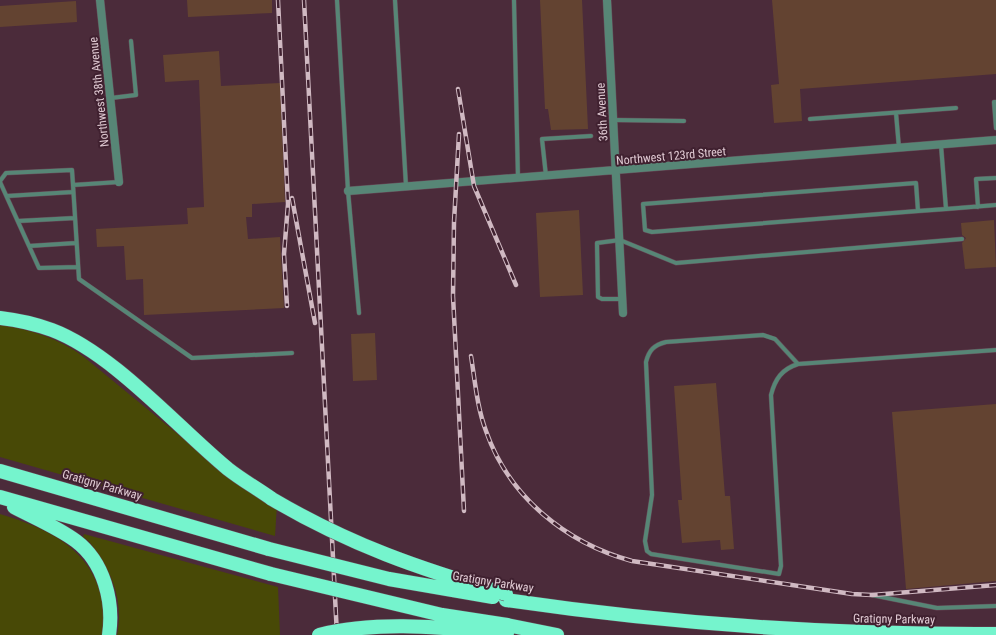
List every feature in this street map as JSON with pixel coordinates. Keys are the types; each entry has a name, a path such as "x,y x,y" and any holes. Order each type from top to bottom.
{"highway":[{"path":"0,318 52,330 89,350 129,381 229,470 272,499 362,546 404,563 506,597"},
{"name":"Gratigny Parkway","path":"0,471 269,550 389,579 506,597 547,606 753,629 868,635 996,634"},
{"path":"0,499 271,574 526,635"},
{"path":"0,499 77,542 95,563 108,590 112,614 109,635"},
{"path":"319,635 375,628 507,629 558,635"}],"street":[{"name":"Northwest 38th Avenue","path":"100,0 119,182"},
{"name":"36th Avenue","path":"607,0 623,313"},
{"name":"Northwest 123rd Street","path":"348,191 996,140"}],"lane":[{"path":"337,0 348,191 360,314"},
{"path":"395,0 406,186"},
{"path":"514,0 518,179"},
{"path":"111,98 136,96 131,41"},
{"path":"996,102 994,102 996,128"},
{"path":"810,119 956,108"},
{"path":"896,113 899,148"},
{"path":"614,120 684,121"},
{"path":"546,176 542,139 591,136"},
{"path":"941,144 946,209"},
{"path":"78,267 39,268 0,181 6,173 72,170 78,267 78,279 192,358 292,353"},
{"path":"978,206 976,179 996,178"},
{"path":"73,185 119,182"},
{"path":"918,211 916,183 643,204 645,230 652,232 996,205"},
{"path":"6,196 73,192"},
{"path":"18,221 75,218"},
{"path":"622,299 598,297 597,243 620,240 676,263 962,239"},
{"path":"29,246 76,243"},
{"path":"798,364 774,339 763,335 666,342 654,346 650,350 646,362 652,495 645,541 651,554 779,574 781,566 771,395 781,374 787,368 798,364 996,350"},
{"path":"872,595 937,608 996,606"}],"shaded area":[{"path":"0,325 44,336 75,351 219,468 277,505 275,536 0,457"},
{"path":"0,514 50,534 77,554 88,567 96,582 103,604 105,635 0,635"},
{"path":"84,534 278,587 280,635 117,635 119,614 113,583 104,563 90,543 83,537"}],"building":[{"path":"187,0 272,0 272,13 188,17"},
{"path":"540,0 582,0 588,129 551,130 548,109 545,109"},
{"path":"772,0 996,0 996,74 800,89 802,121 774,123 771,85 779,84"},
{"path":"76,1 77,22 0,27 0,6"},
{"path":"219,51 221,86 280,83 285,202 252,204 252,217 246,217 248,239 280,237 284,308 144,315 143,279 126,280 124,246 97,247 96,229 188,224 187,208 204,207 199,80 165,82 163,55"},
{"path":"579,210 583,295 540,297 536,213"},
{"path":"994,220 996,267 965,269 962,243 966,238 962,235 961,223"},
{"path":"375,333 377,380 353,381 351,334"},
{"path":"716,383 725,496 730,496 734,549 721,550 720,540 682,543 678,500 682,500 674,386"},
{"path":"996,404 996,581 906,589 892,412"}],"railway":[{"path":"278,0 288,204 284,254 287,306"},
{"path":"304,0 337,635"},
{"path":"458,89 474,186 516,285"},
{"path":"459,134 454,222 453,296 464,511"},
{"path":"292,198 315,323"},
{"path":"471,356 480,413 496,455 509,477 543,514 563,529 608,553 632,561 852,594 872,595 996,585"}]}
